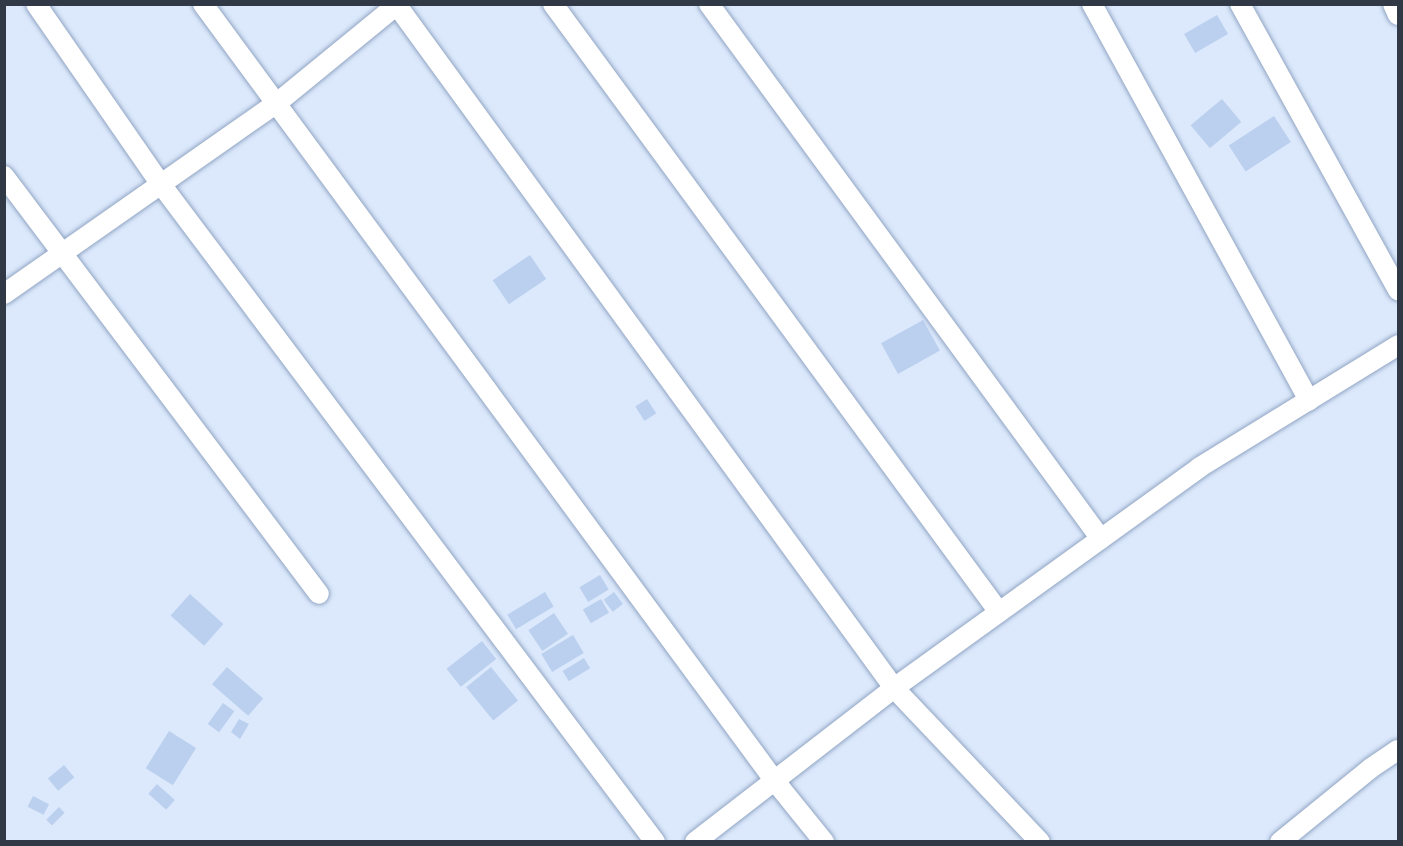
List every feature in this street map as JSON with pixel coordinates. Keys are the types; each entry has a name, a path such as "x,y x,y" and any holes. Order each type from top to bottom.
{"street":[{"path":"36,4 160,183 655,842"},
{"path":"203,4 774,780 824,842"},
{"path":"553,4 999,612"},
{"path":"709,4 1101,539"},
{"path":"1092,4 1309,401"},
{"path":"1240,4 1398,290"},
{"path":"1393,4 1398,15"},
{"path":"4,294 62,255 160,183 278,103 397,5 894,688 1040,842"},
{"path":"4,176 320,594"},
{"path":"695,842 894,688 1200,467 1398,345"},
{"path":"1280,842 1398,750"}],"building":[{"path":"1217,15 1228,34 1195,53 1184,34"},
{"path":"1222,99 1241,122 1210,148 1191,125"},
{"path":"1274,116 1291,142 1246,171 1229,145"},
{"path":"530,255 546,279 509,304 493,280"},
{"path":"923,320 940,351 898,374 881,343"},
{"path":"647,399 656,413 645,421 635,407"},
{"path":"600,575 609,590 588,602 579,587"},
{"path":"545,592 554,607 516,629 507,615"},
{"path":"614,592 623,604 613,612 604,600"},
{"path":"190,594 223,624 204,646 171,616"},
{"path":"601,599 609,613 591,623 583,610"},
{"path":"554,613 568,634 542,651 528,630"},
{"path":"573,635 584,653 552,672 541,654"},
{"path":"482,641 496,659 461,687 447,669"},
{"path":"584,658 590,668 569,681 563,671"},
{"path":"227,667 263,698 248,716 212,684"},
{"path":"491,667 518,700 493,721 466,687"},
{"path":"223,703 234,711 219,732 208,724"},
{"path":"239,719 249,724 240,739 231,732"},
{"path":"169,731 196,748 173,785 146,768"},
{"path":"64,765 74,777 58,791 48,778"},
{"path":"157,784 175,800 166,810 148,794"},
{"path":"33,796 49,804 44,815 28,807"},
{"path":"59,807 65,813 52,825 46,820"}]}
